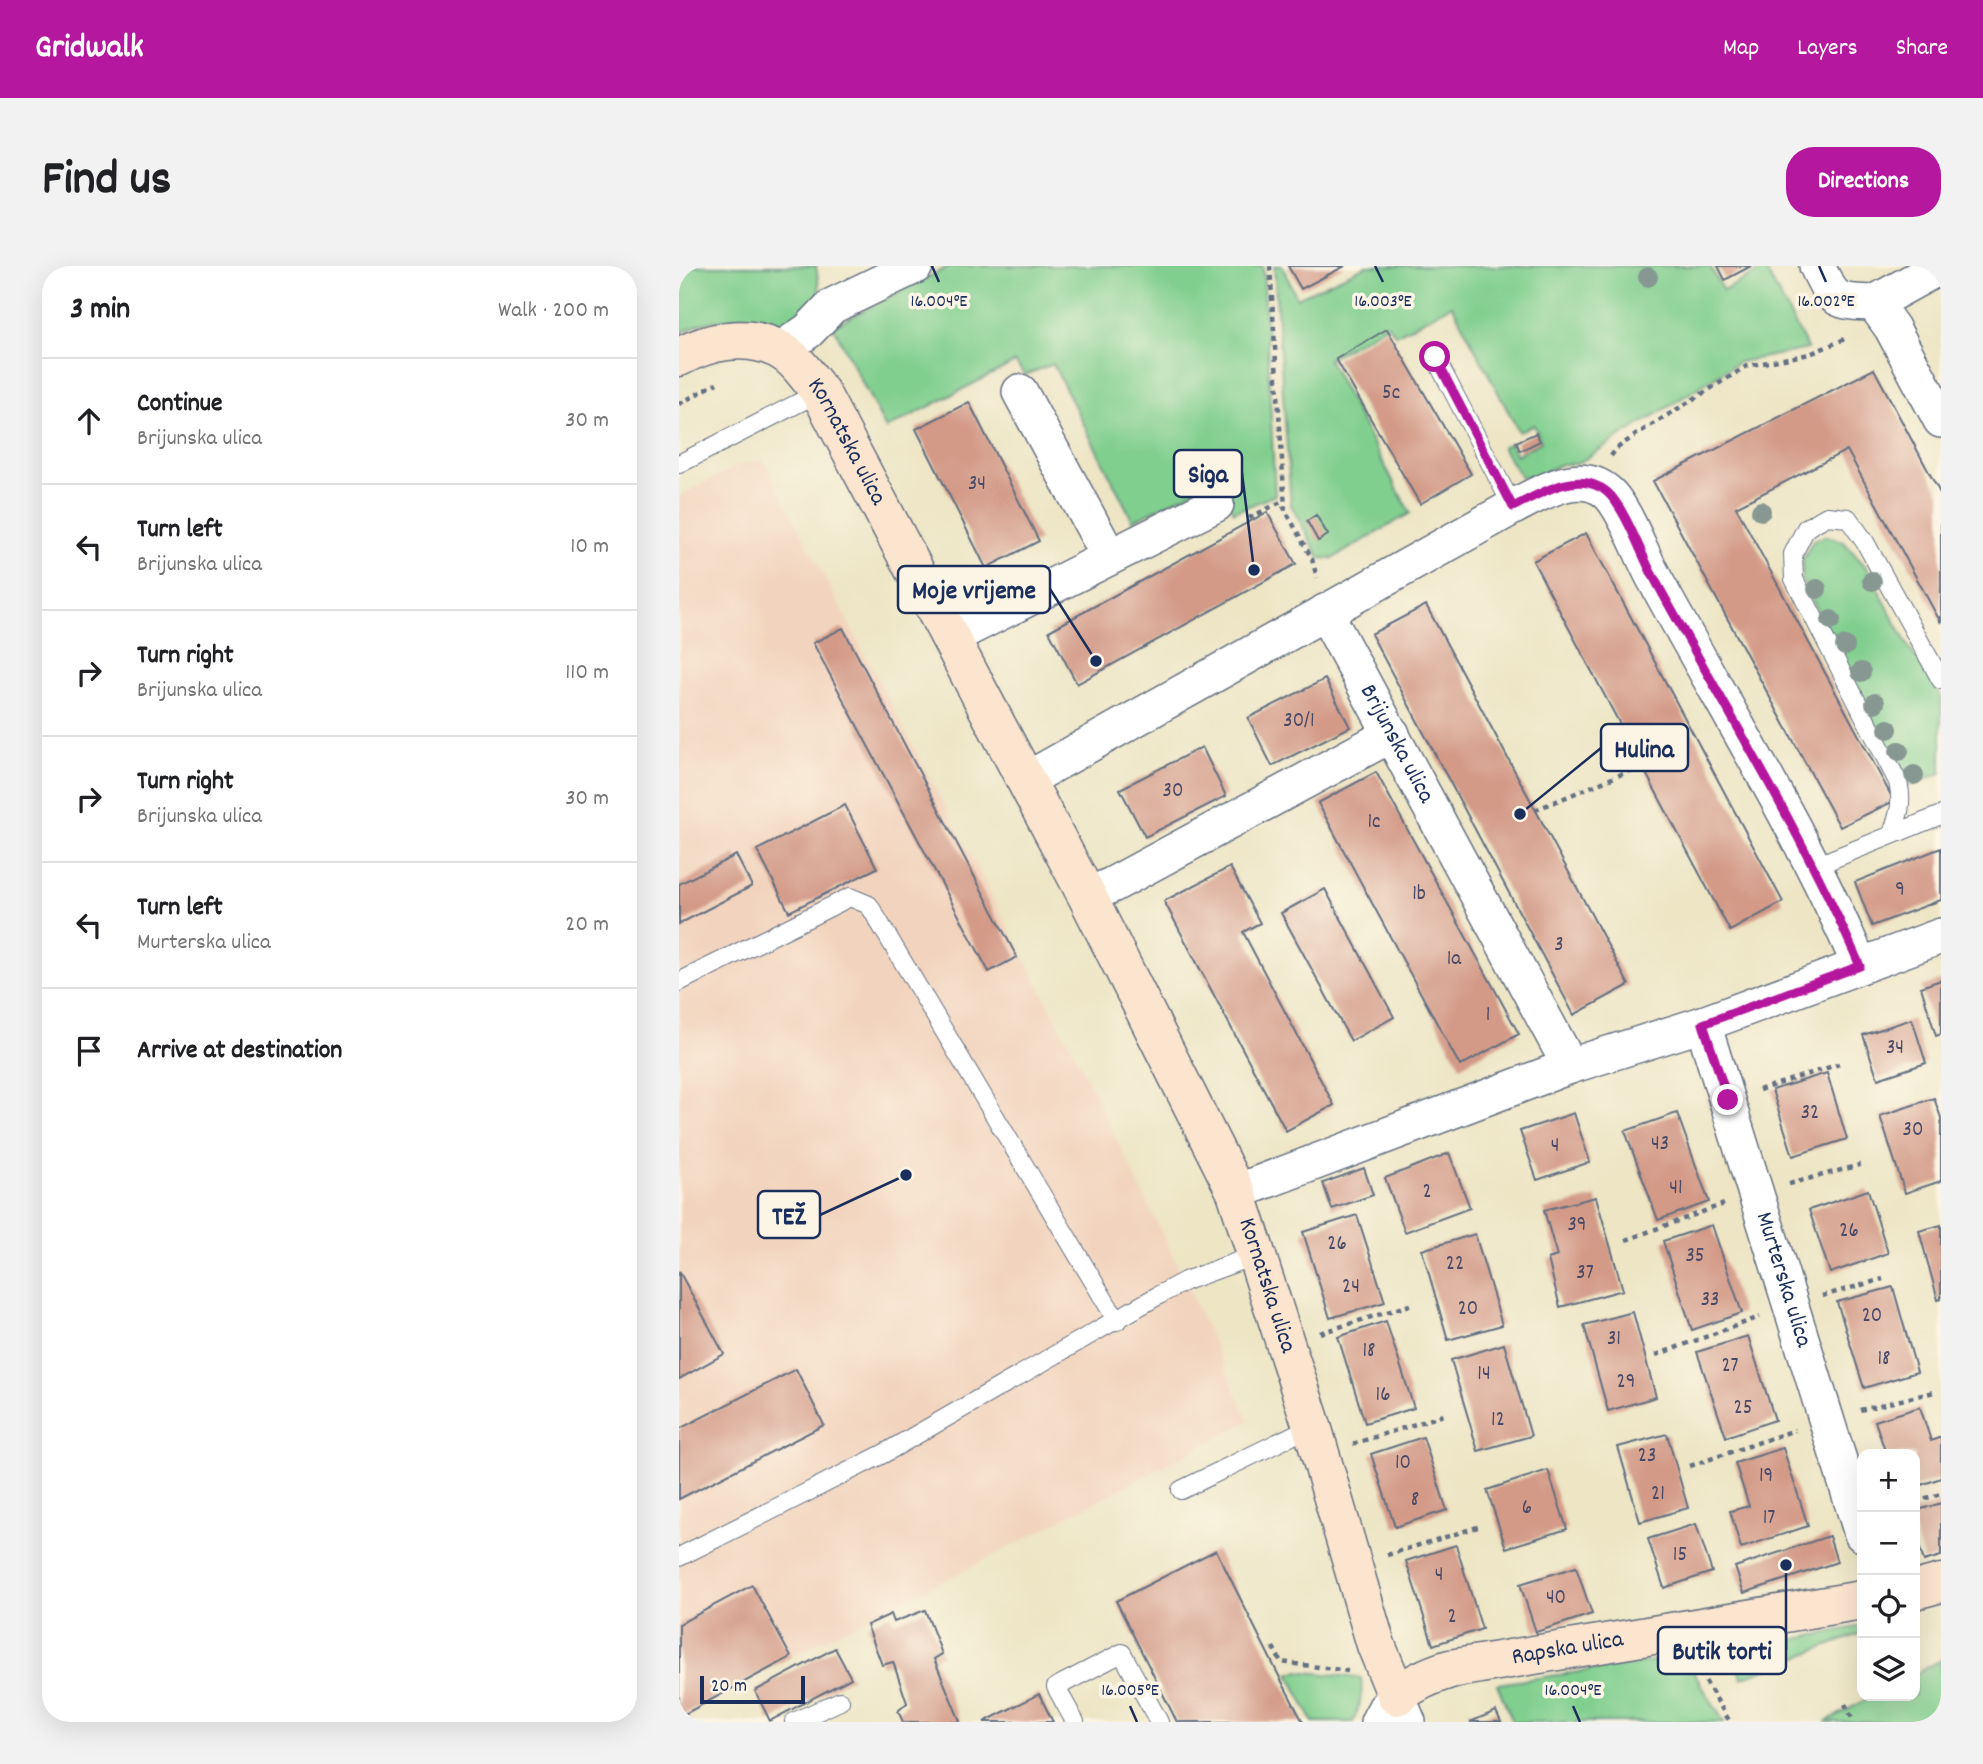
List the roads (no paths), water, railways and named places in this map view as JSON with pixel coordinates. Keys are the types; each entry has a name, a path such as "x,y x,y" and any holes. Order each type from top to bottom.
{"street":[{"path":"780,350 808,331 832,306 915,266"},
{"path":"1817,266 1831,292 1843,302 1874,303 1941,266"},
{"path":"1874,303 1892,328 1941,419"},
{"name":"Kornatska ulica","path":"679,357 696,348 735,340 758,342 780,350 800,367 820,392 1026,780 1236,1192 1312,1426 1394,1713"},
{"path":"1020,392 1109,556"},
{"path":"1026,780 1513,507 1550,489 1572,482 1593,485 1606,491 1616,503 1652,575 1813,867 1860,966"},
{"path":"949,638 1216,504"},
{"name":"Brijunska ulica","path":"1325,612 1570,1066"},
{"path":"1087,896 1392,734"},
{"path":"1236,1192 1570,1066 1703,1024 1941,936"},
{"name":"Murterska ulica","path":"1703,1024 1793,1305 1857,1518"},
{"path":"1920,1589 1941,1583"},
{"name":"Rapska ulica","path":"1394,1713 1411,1684 1450,1669 1857,1601"}],"lane":[{"path":"1435,357 1513,507"},
{"path":"679,464 820,392"},
{"path":"1892,834 1901,811 1902,796 1898,782 1794,579 1793,554 1806,528 1827,516 1848,518 1865,542 1941,680"},
{"path":"1813,867 1941,815"},
{"path":"679,982 850,897 869,905 1117,1321"},
{"path":"679,1557 883,1454 1185,1281 1256,1255"},
{"path":"1181,1490 1312,1426"},
{"path":"1075,1722 1056,1687 1122,1653 1159,1722"},
{"path":"794,1722 841,1701"}],"place":[{"name":"Siga","path":"1254,570"},
{"name":"Moje vrijeme","path":"1096,661"},
{"name":"Hulina","path":"1520,814"},
{"name":"TEŽ","path":"906,1175"},
{"name":"Butik torti","path":"1786,1565"}]}
